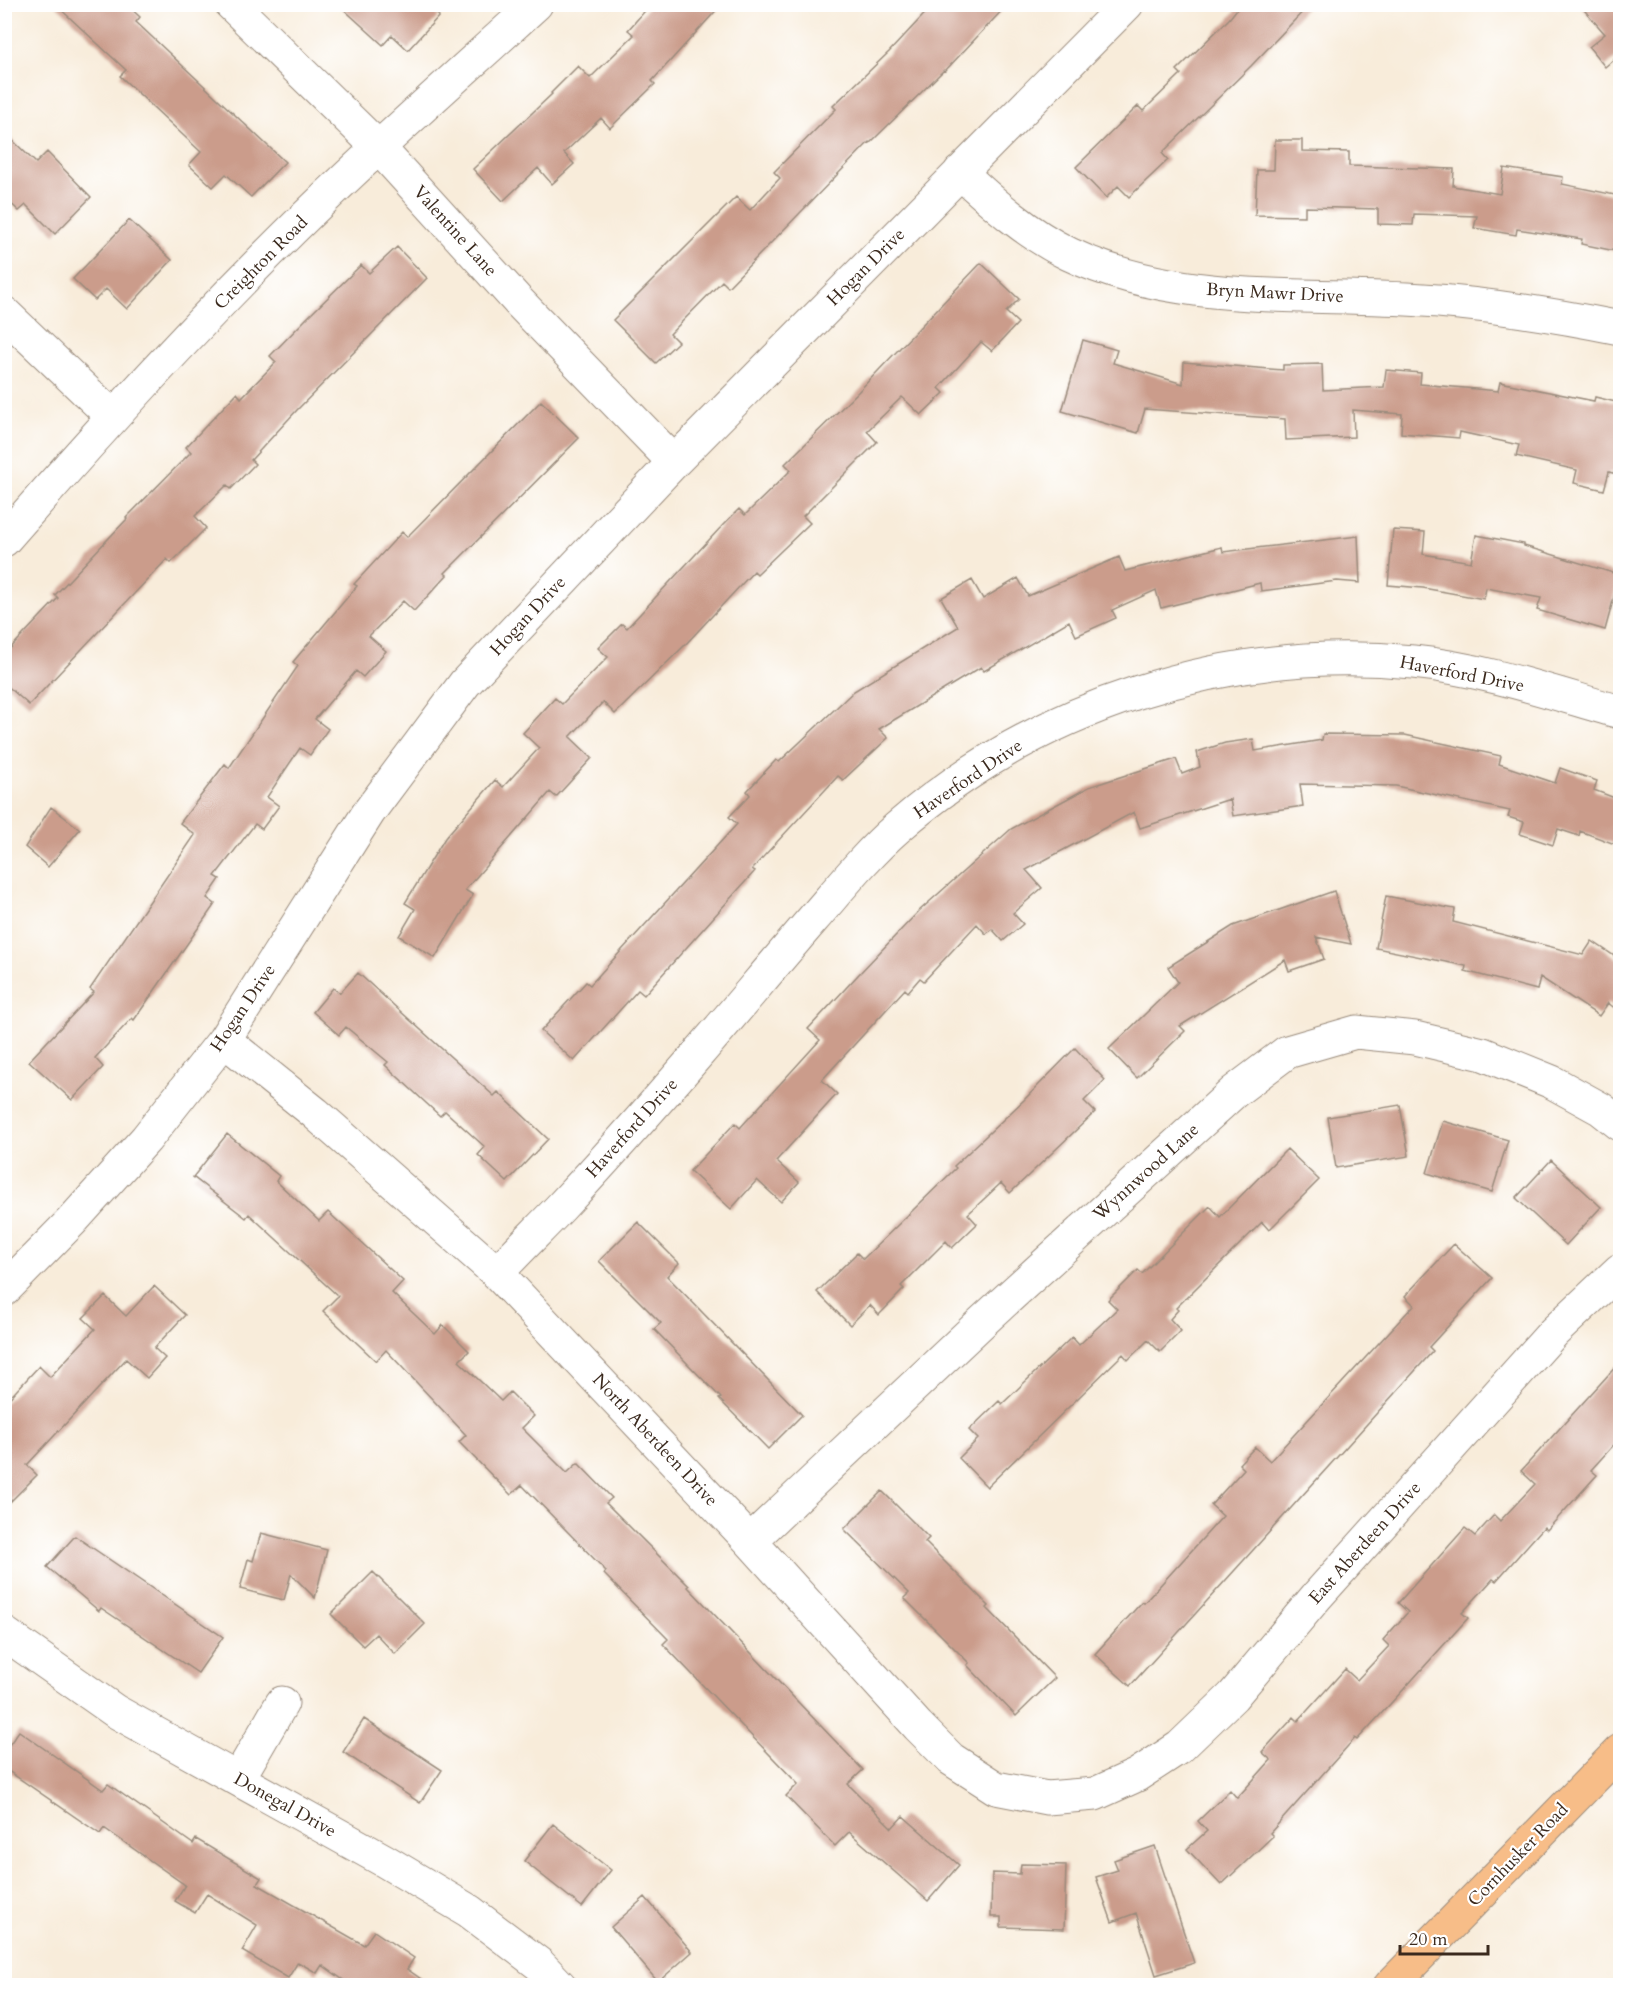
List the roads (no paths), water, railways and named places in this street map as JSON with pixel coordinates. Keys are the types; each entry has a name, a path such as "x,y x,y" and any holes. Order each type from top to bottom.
{"main road":[{"name":"Cornhusker Road","path":"1390,1986 1620,1751"}],"street":[{"name":"Valentine Lane","path":"231,4 380,148 518,301 674,462"},
{"name":"Creighton Road","path":"4,540 112,416 258,264 536,4"},
{"name":"Hogan Drive","path":"4,1290 72,1221 146,1139 224,1040 369,812 465,683 674,462 1127,4"},
{"name":"Bryn Mawr Drive","path":"960,172 1020,224 1089,263 1132,278 1210,290 1422,300 1484,306 1557,315 1620,328"},
{"path":"4,313 112,416"},
{"name":"Haverford Drive","path":"497,1274 679,1075 848,878 896,829 941,793 992,758 1044,730 1108,702 1160,684 1215,671 1316,660 1415,663 1466,671 1620,712"},
{"name":"Wynnwood Lane","path":"750,1541 983,1321 1216,1107 1287,1052 1356,1032 1415,1038 1483,1054 1552,1082 1601,1109 1620,1124"},
{"name":"North Aberdeen Drive","path":"224,1040 315,1113 497,1274 750,1541 918,1726 951,1759 996,1788 1047,1797 1095,1794"},
{"name":"East Aberdeen Drive","path":"1095,1794 1137,1775 1180,1747 1233,1696 1317,1596 1554,1332 1620,1270"},
{"name":"Donegal Drive","path":"4,1633 115,1711 385,1861 468,1911 539,1964 560,1986"},
{"path":"238,1779 282,1703"}]}
